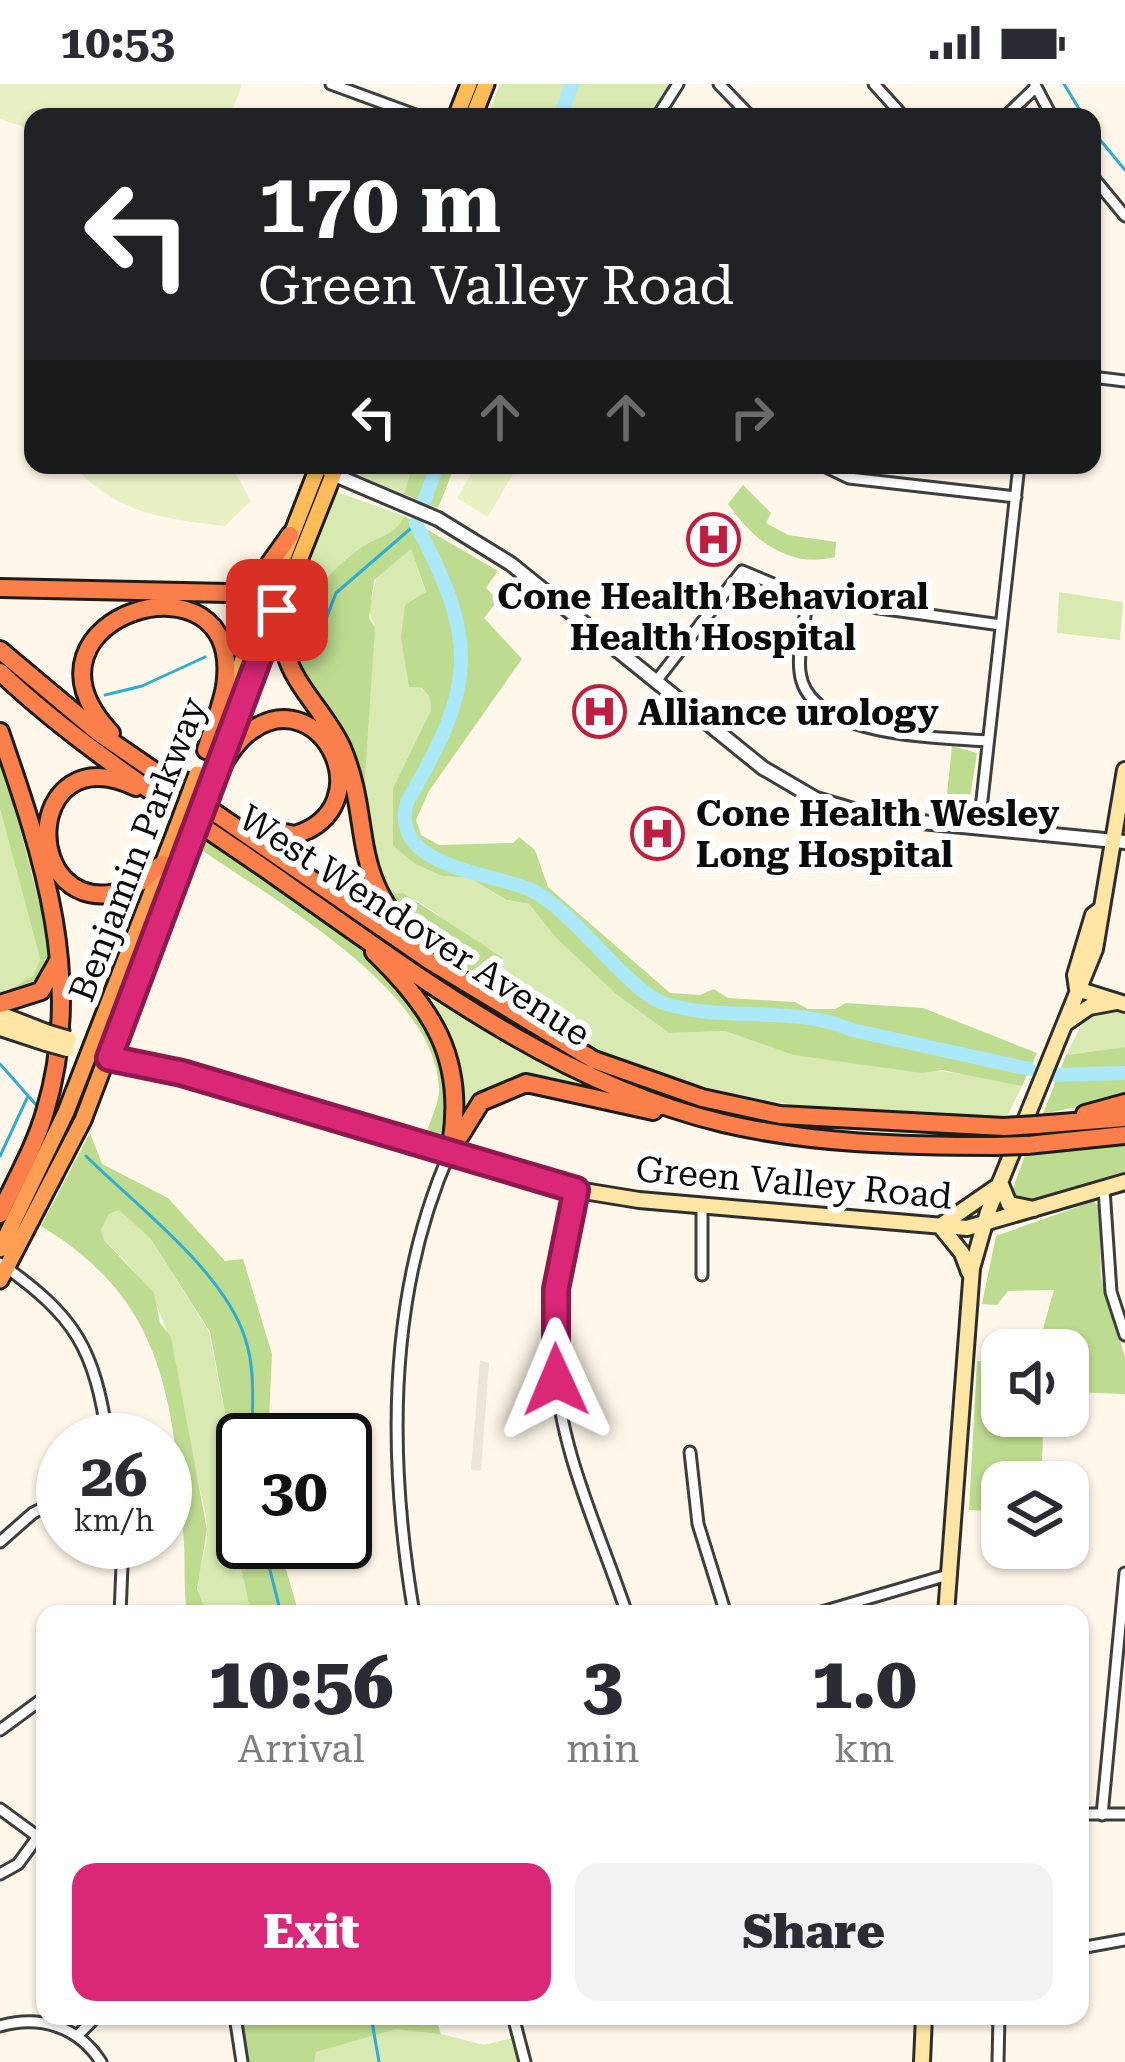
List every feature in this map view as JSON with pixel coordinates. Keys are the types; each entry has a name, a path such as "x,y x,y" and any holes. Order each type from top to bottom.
{"highway":[{"path":"0,588 228,593 258,580 290,535"},
{"path":"292,578 283,617 285,653 344,753 368,869 398,921 455,976"},
{"path":"129,750 91,706 84,666 105,623 137,606 158,603 196,615 214,635 223,657 225,685 206,750"},
{"name":"West Wendover Avenue","path":"0,650 68,711 455,976 575,1050 702,1099 826,1120 1004,1127 1125,1118"},
{"name":"West Wendover Avenue","path":"0,672 160,797 351,929 549,1057 615,1088 719,1123 842,1141 996,1146 1125,1135"},
{"path":"204,778 246,734 282,720 321,735 339,771 335,802 320,822 302,833 261,832 208,804"},
{"path":"0,732 58,930 63,975 53,1080 42,1121 0,1214"},
{"name":"Benjamin Parkway","path":"2,1270 109,1058 204,778 206,750"},
{"path":"160,797 120,780 77,781 54,801 46,830 56,869 89,891 124,891 163,864"},
{"name":"Benjamin Parkway","path":"0,1249 90,1053 163,864 182,837"},
{"path":"351,929 408,986 439,1033 458,1098 450,1152"},
{"path":"0,1004 23,1000 47,986 59,956 58,930"},
{"name":"Green Valley Road","path":"90,1053 182,1073 450,1152"},
{"path":"450,1152 481,1102 526,1083 719,1123"},
{"path":"1039,1125 1125,1103"}],"main road":[{"name":"Benjamin Parkway","path":"206,750 319,474"},
{"name":"Benjamin Parkway","path":"204,778 292,578 320,474"},
{"path":"946,1605 970,1281 982,1228 1095,951 1120,842 1125,770"},
{"path":"1077,989 1120,1003"},
{"path":"1062,1027 1089,1007 1120,1003"},
{"name":"Green Valley Road","path":"0,1014 48,1038"},
{"name":"Green Valley Road","path":"0,1028 90,1053"},
{"name":"Green Valley Road","path":"450,1152 576,1190 702,1206 982,1228 1125,1182"},
{"path":"1000,1182 1009,1204 1039,1210"},
{"path":"970,1281 962,1253 940,1226 1000,1182"},
{"path":"922,2062 923,2025"}],"street":[{"path":"331,84 398,108"},
{"path":"719,84 742,108"},
{"path":"874,84 896,108"},
{"path":"1014,108 1035,86"},
{"path":"386,108 388,104"},
{"path":"1101,190 1125,216"},
{"path":"337,474 481,545 764,768 816,799 880,818 1120,842"},
{"path":"841,474 1016,497"},
{"path":"979,827 1018,474"},
{"path":"657,680 742,571 807,598 1001,626"},
{"path":"807,598 801,679 825,709 878,730 988,741"},
{"path":"413,1605 403,1545 398,1359 410,1275 450,1152"},
{"path":"1103,1189 1108,1268 1125,1335"},
{"path":"576,1190 556,1289 556,1380 568,1441 623,1605"},
{"path":"702,1206 702,1275"},
{"path":"2,1270 53,1302 80,1334 100,1384 104,1413"},
{"path":"690,1452 698,1524 723,1605"},
{"path":"0,1542 36,1512"},
{"path":"120,1605 122,1569"},
{"path":"1102,1815 1125,1573"},
{"path":"846,1605 948,1575"},
{"path":"0,1730 36,1704"},
{"path":"0,1810 36,1836"},
{"path":"1089,1814 1125,1814"},
{"path":"0,1874 36,1845"},
{"path":"1089,1946 1125,1940"},
{"path":"0,2026 36,2022"},
{"path":"47,2025 78,2035 101,2062"},
{"path":"78,2035 88,2025"},
{"path":"236,2025 242,2062"},
{"path":"515,2025 525,2062"},
{"path":"998,2062 999,2025"}],"green space":[{"path":"0,84 242,84 233,108 24,108 24,127 0,119"},
{"path":"500,84 674,84 656,108 491,108"},
{"path":"82,474 236,474 251,501 225,526 142,511"},
{"path":"355,474 451,474 438,508"},
{"path":"410,474 451,474 438,508 404,494"},
{"path":"471,474 513,474 488,517 457,498"},
{"path":"743,485 771,513 766,523 788,535 836,542 835,557 802,559 761,540 728,504"},
{"path":"337,492 404,516 396,528 359,549 292,606"},
{"path":"404,516 498,571 486,588 498,600 484,618 522,659 429,791 416,820 421,835 439,845 513,843 519,837 535,850 548,887 670,993 700,995 714,989 728,998 795,1002 808,1009 835,1009 846,1003 923,1008 1037,1053 1022,1086 942,1070 922,1073 793,1055 725,1031 669,1033 616,994 556,938 529,904 506,900 470,878 442,876 415,864 393,846 393,788 431,710 430,697 422,688 409,687 401,637 405,605 426,592 411,549 374,580 364,791 291,656 292,606 359,549 396,528"},
{"path":"411,549 426,593 407,659 409,687 421,688 431,697 431,710 393,788 393,846 415,864 442,876 470,878 505,900 529,904 556,938 616,994 669,1033 725,1031 793,1055 993,1077 1022,1086 1007,1116 869,1113 803,1106 739,1095 614,1056 493,989 503,975 502,957 421,903 386,895 366,830 363,797 364,728 375,627 369,610 378,571"},
{"path":"1059,592 1123,602 1120,640 1057,633"},
{"path":"952,746 977,753 967,816 945,814"},
{"path":"0,751 53,956 40,981 9,996 7,991 34,975 40,959 0,809"},
{"path":"0,809 40,959 34,975 7,991 9,996 0,996"},
{"path":"205,838 329,924 373,960 410,1000 437,1042 449,1087 442,1134 427,1132 439,1087 430,1051 410,1016 345,950 200,849"},
{"path":"403,893 502,957 503,975 493,989 425,941 386,895"},
{"path":"415,981 550,1068 630,1099 514,1079 488,1090 459,1127"},
{"path":"1108,1008 1125,1012 1125,1047 1066,1055 1084,1020"},
{"path":"1125,1047 1125,1097 1043,1114 1066,1055"},
{"path":"90,1133 102,1164 168,1198 225,1261 243,1259 272,1354 269,1413 225,1413 210,1332 150,1238 119,1210 109,1214 101,1230 104,1240 154,1293 160,1323 171,1337 185,1413 169,1413 154,1356 137,1320 114,1286 82,1255 41,1226"},
{"path":"1125,1145 1125,1175 1023,1204 1011,1194 1026,1152"},
{"path":"1094,1201 1099,1207 1101,1278 1125,1357 1125,1394 1089,1393 1089,1329 1043,1329 1054,1290 1008,1291 997,1305 982,1304 996,1236"},
{"path":"120,1210 150,1238 209,1332 225,1413 216,1413 216,1569 241,1569 249,1605 201,1603 198,1582 207,1526 192,1458 192,1413 184,1413 160,1313 101,1230 109,1213"},
{"path":"977,1361 981,1361 981,1437 1043,1437 1042,1461 981,1461 981,1511 969,1510"},
{"path":"192,1450 207,1530 197,1589 203,1605 186,1605 185,1569 192,1569"},
{"path":"241,1569 286,1569 296,1605 249,1605"},
{"path":"242,2025 438,2025 441,2034 484,2045 512,2038 518,2062 248,2062"},
{"path":"242,2025 438,2025 440,2034 396,2029 316,2052 314,2062 248,2062"}],"shaded area":[{"path":"480,1360 489,1363 481,1471 471,1470"}],"waterway":[{"path":"563,108 572,84"},
{"path":"1064,84 1079,108"},
{"path":"1101,141 1125,170"},
{"path":"424,502 434,474"},
{"path":"293,645 321,632 336,593 416,524"},
{"path":"416,524 451,601 461,664 446,726 407,802 405,824 413,841 427,854 531,890 547,900 633,983 663,1003 829,1022 1029,1069"},
{"path":"105,695 142,686 205,657"},
{"path":"0,1064 38,1107"},
{"path":"1055,1075 1125,1073"},
{"path":"0,1156 28,1096"},
{"path":"86,1156 218,1288 245,1338 253,1413"},
{"path":"270,1569 279,1605"},
{"path":"373,2025 379,2062"}],"place":[{"name":"Cone Health Behavioral Health Hospital","path":"713,540"},
{"name":"Alliance urology","path":"599,712"},
{"name":"Cone Health Wesley Long Hospital","path":"657,834"}],"route":[{"path":"277,610 109,1058 182,1073 576,1190 556,1289 556,1380"}]}
